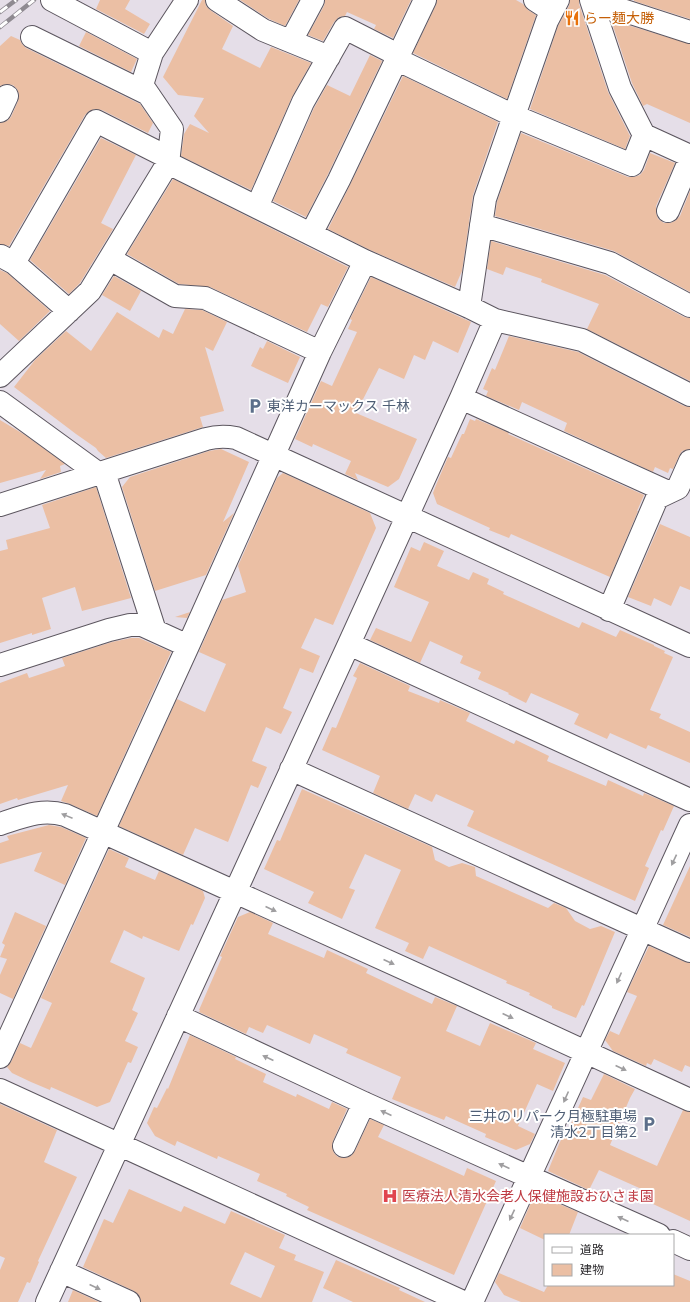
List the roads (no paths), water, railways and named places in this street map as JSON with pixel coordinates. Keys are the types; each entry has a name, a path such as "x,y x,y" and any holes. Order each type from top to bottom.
{"street":[{"path":"52,0 152,53"},
{"path":"0,376 90,291 168,160 172,130 142,85 152,53 187,0"},
{"path":"217,0 263,30 329,57"},
{"path":"290,41 313,0"},
{"path":"311,234 339,180 424,0"},
{"path":"690,32 624,5 592,1 620,88 644,135 690,156"},
{"path":"469,307 485,199 547,21 549,4"},
{"path":"257,207 303,102 345,28 397,57 514,116 632,164 644,135"},
{"path":"32,37 148,94"},
{"path":"69,311 7,259 96,121 257,207 364,261 495,320 582,340 690,395"},
{"path":"668,211 690,159"},
{"path":"481,225 610,262 690,306"},
{"path":"110,259 175,296 205,298 320,352"},
{"path":"0,1057 188,646 320,352 364,261"},
{"path":"47,1302 407,517 495,320"},
{"path":"461,398 683,479"},
{"path":"0,402 102,473 155,631"},
{"path":"0,505 217,436 236,438 690,646"},
{"path":"609,610 657,498 683,479"},
{"path":"0,665 109,630 130,625 142,625 188,646"},
{"path":"349,644 690,800"},
{"path":"292,769 690,951"},
{"path":"0,824 30,814 54,812 65,815 690,1100"},
{"path":"472,1302 690,825"},
{"path":"178,1016 364,1103 657,1234"},
{"path":"0,1090 119,1143 463,1302"},
{"path":"344,1146 364,1103"},
{"path":"674,1241 690,1249"},
{"path":"61,1271 129,1302"}],"railway":[{"path":"0,12 16,0"},
{"path":"0,27 34,0"}],"place":[{"name":"らー麺大勝","path":"572,18"},
{"name":"東洋カーマックス 千林","path":"255,406"},
{"name":"三井のリパーク月極駐車場 清水2丁目第2","path":"649,1124"},
{"name":"医療法人清水会老人保健施設おひさま園","path":"390,1196"}]}
